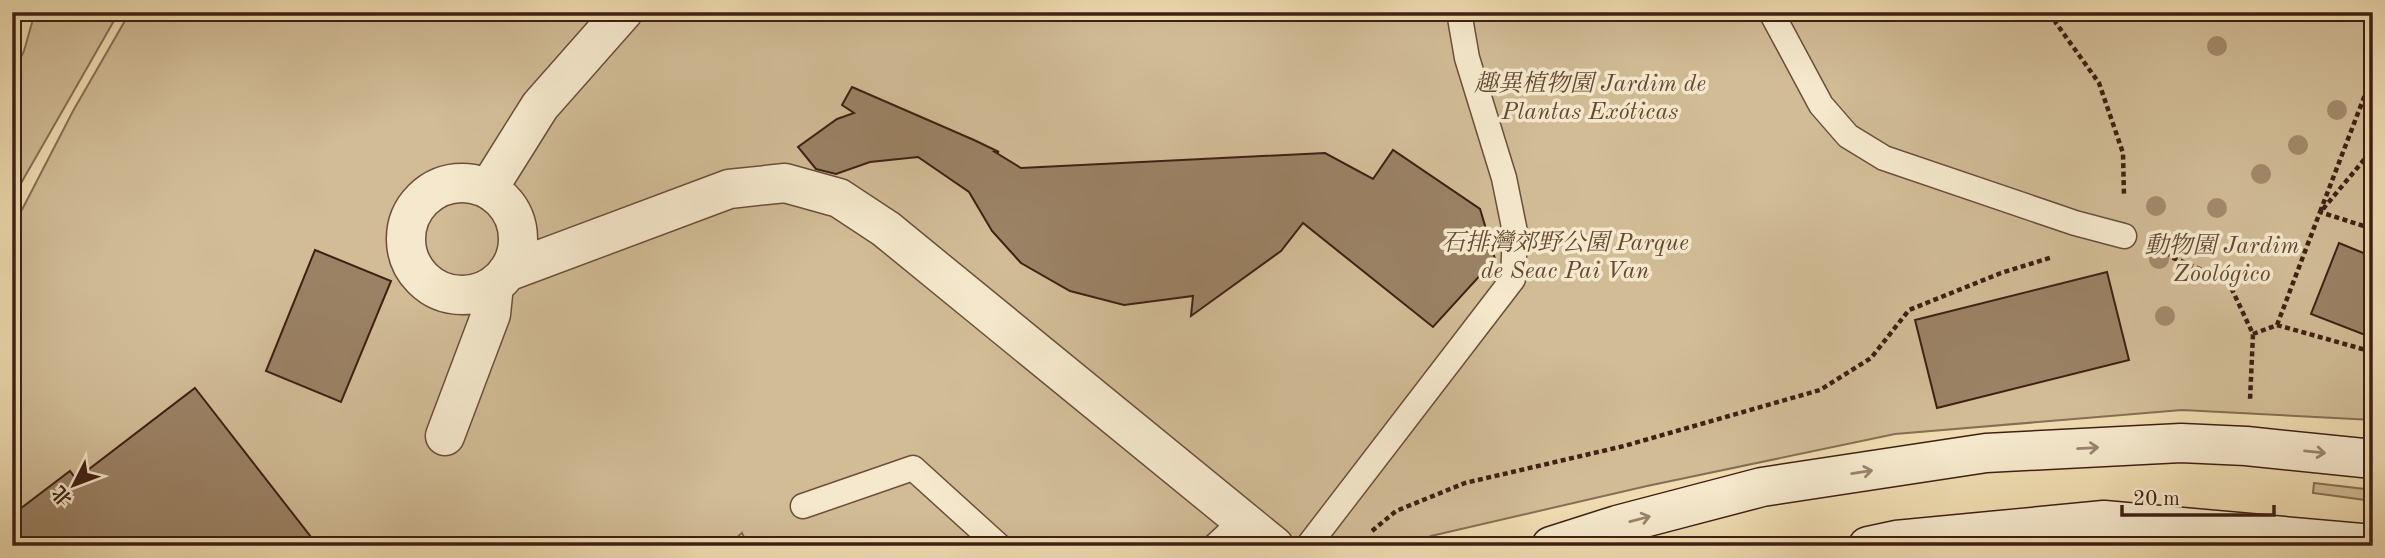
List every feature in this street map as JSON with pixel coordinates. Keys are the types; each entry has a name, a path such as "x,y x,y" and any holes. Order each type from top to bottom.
{"street":[{"path":"488,189 540,106 623,12"},
{"path":"445,436 491,314 501,279 515,254 517,235 513,217 503,201 488,189 469,183 450,184 433,191 418,203 409,219 406,235 408,254 415,269 427,283 443,291 460,294 478,292 501,279 729,189 785,183 839,198 886,229 1274,546"},
{"path":"1551,546 1617,525 1762,487 1986,453 2180,443 2246,446 2373,459"},
{"path":"1868,546 1896,540 2104,520 2373,544"}],"lane":[{"path":"1308,546 1513,279 1515,232 1504,178 1466,58 1458,12"},
{"path":"1771,12 1821,105 1848,136 1884,158 2075,223 2124,236"},
{"path":"803,506 913,468 999,546"},
{"path":"1215,546 1242,520"}],"path":[{"path":"12,34 17,12"},
{"path":"2051,12 2099,83 2123,153 2126,226 2124,236"},
{"path":"2277,325 2373,74"},
{"path":"2320,212 2373,149"},
{"path":"2361,162 2373,159"},
{"path":"2320,212 2373,229"},
{"path":"1365,537 1396,511 1465,483 1624,446 1820,390 1871,358 1909,310 2001,273 2124,236 2228,281 2253,334 2246,446"},
{"path":"2253,334 2277,325 2373,352"}],"green space":[{"path":"35,12 119,12 12,199 12,75 24,51"},
{"path":"130,12 2373,12 2373,420 2182,410 1895,434 1647,486 1431,536 1411,546 748,546 742,533 727,546 12,546 12,229 73,111"},
{"path":"2314,483 2373,490 2373,501 2313,493"}],"building":[{"path":"852,87 974,140 999,152 995,152 1021,168 1325,153 1373,179 1393,150 1480,209 1495,259 1433,327 1303,223 1281,251 1191,316 1193,296 1124,305 1070,291 1021,263 992,231 969,192 918,157 870,162 836,174 816,169 798,147 837,119 854,113 842,105"},
{"path":"2339,243 2373,257 2373,338 2311,314"},
{"path":"315,250 391,281 341,402 266,371"},
{"path":"2107,272 2129,360 1937,408 1915,320"},
{"path":"195,388 318,546 12,546 12,515 70,471 76,479"}],"park label":[{"name":"趣異植物園 Jardim de Plantas Exóticas","path":"1590,97"},
{"name":"石排灣郊野公園 Parque de Seac Pai Van","path":"1565,256"},
{"name":"動物園 Jardim Zoológico","path":"2222,259"}]}
